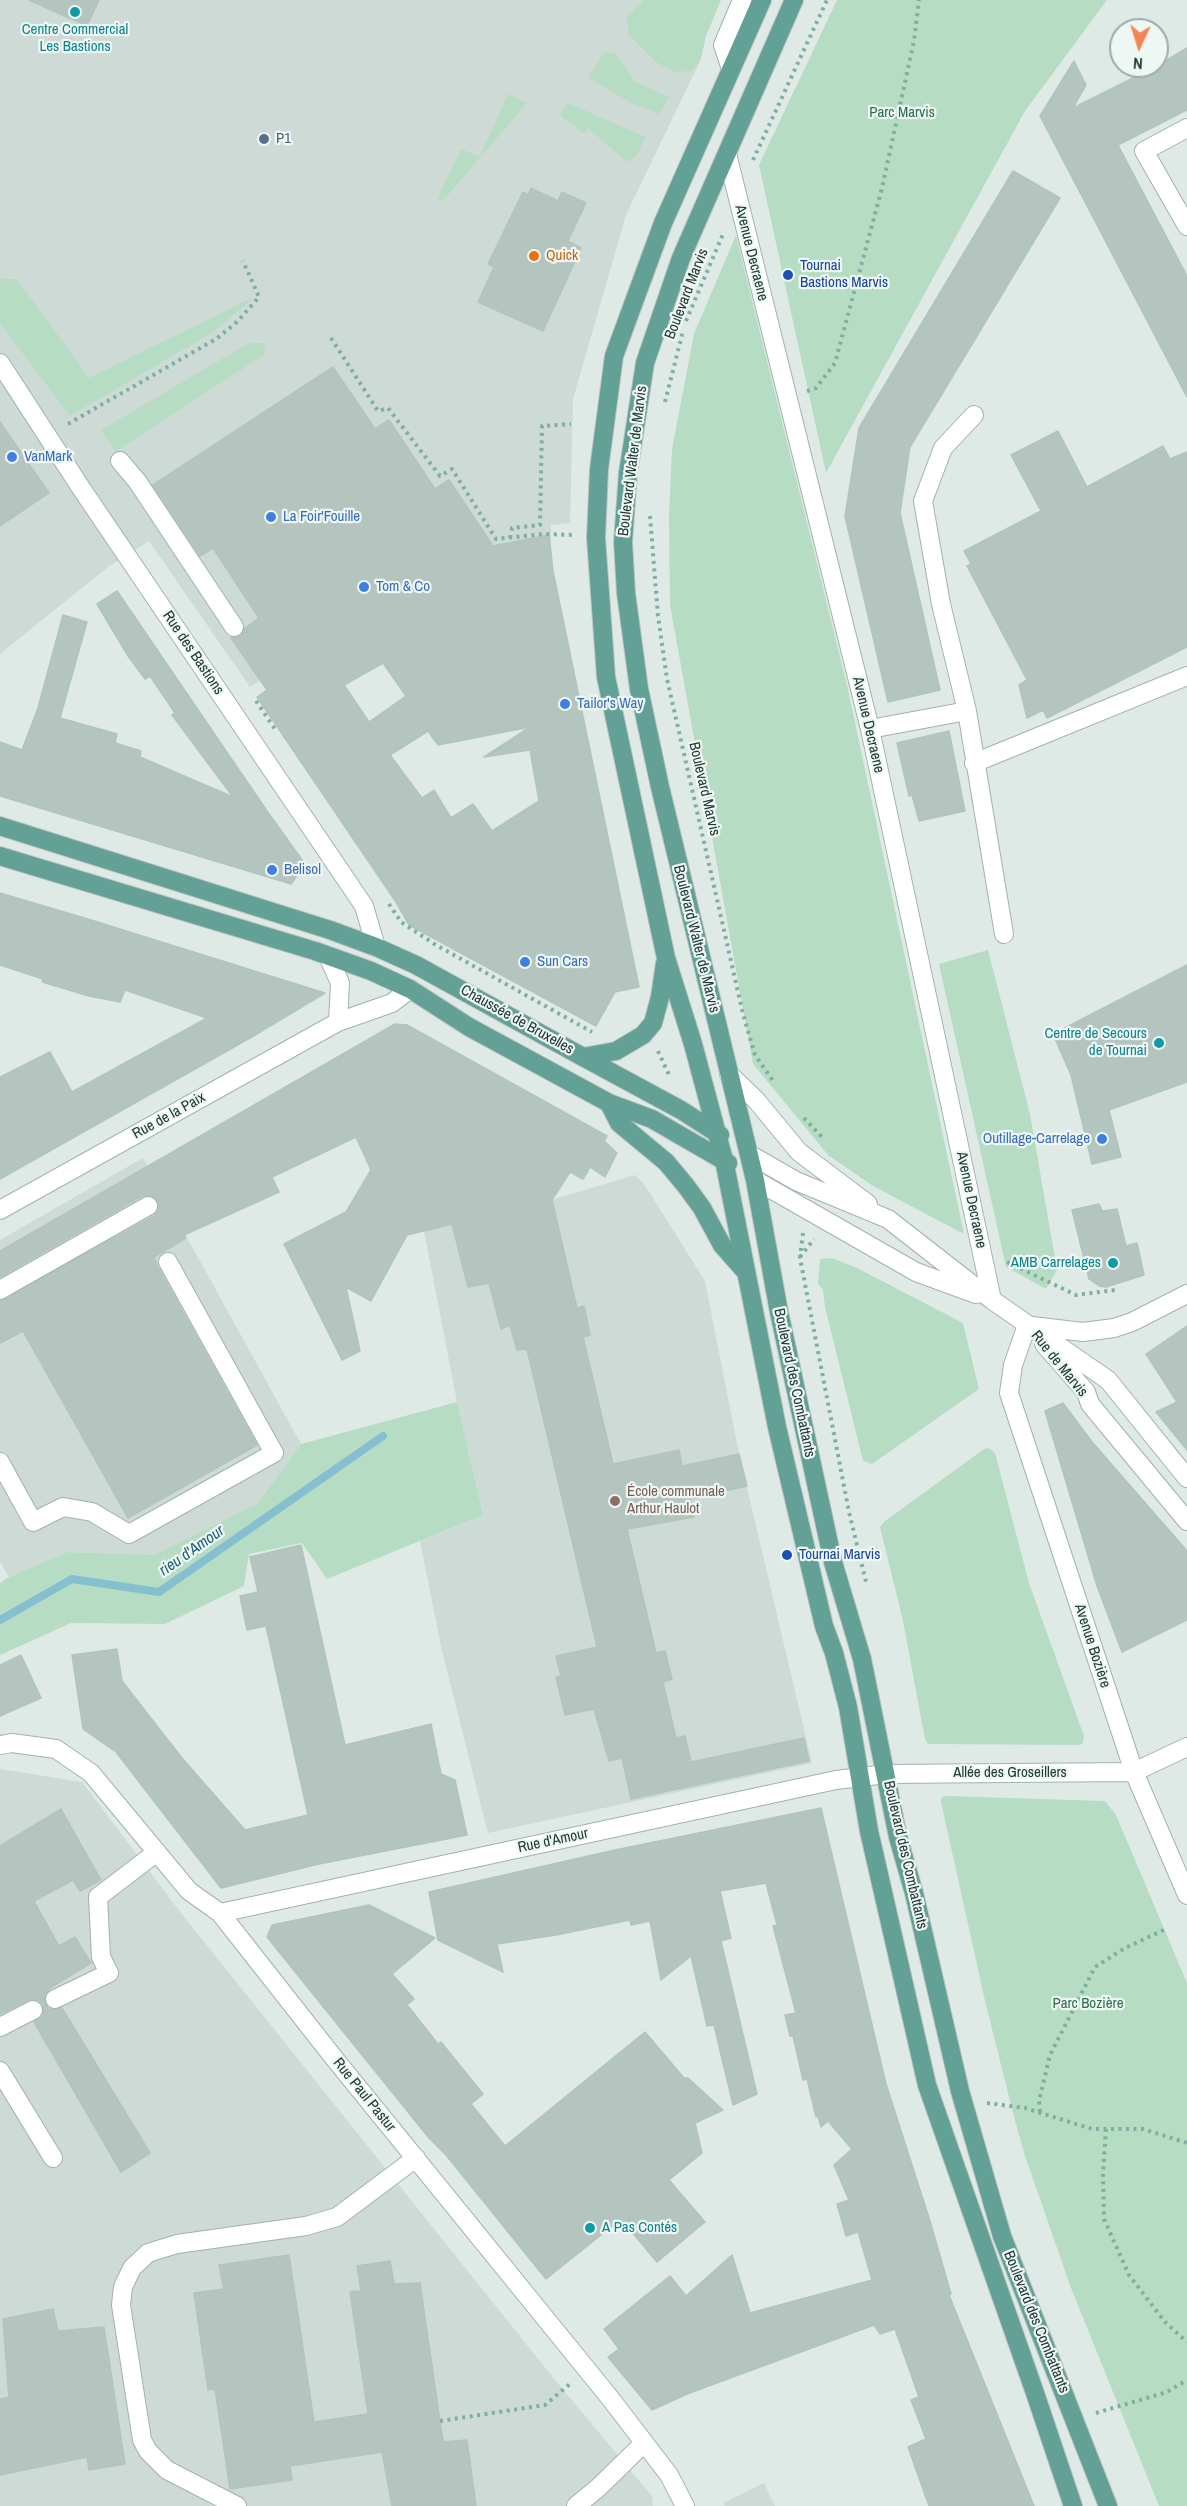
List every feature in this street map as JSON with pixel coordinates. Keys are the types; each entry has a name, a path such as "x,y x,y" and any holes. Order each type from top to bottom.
{"main road":[{"name":"Boulevard Walter de Marvis","path":"724,1160 693,1044 666,958 606,677 596,538 599,469 614,356 663,223 715,101 762,0"},
{"name":"Boulevard Walter de Marvis","path":"749,1154 680,876 639,689 626,593 623,542 628,473 645,363 681,258 794,0"},
{"name":"Chaussée de Bruxelles","path":"0,826 330,930 376,947 416,965 681,1110 749,1154"},
{"name":"Chaussée de Bruxelles","path":"0,856 371,971 410,989 469,1027 609,1103 652,1119 755,1180"},
{"path":"583,1057 616,1051 643,1035 653,1023 666,958"},
{"path":"609,1103 619,1123 666,1162 686,1186 702,1208 722,1245 744,1270"},
{"name":"Boulevard des Combattants","path":"749,1154 779,1312 833,1562 859,1645 898,1837 914,1893 960,2091 1002,2236 1108,2506"},
{"name":"Boulevard des Combattants","path":"724,1160 744,1270 777,1427 824,1626 834,1653 848,1707 858,1777 869,1831 927,2085 1032,2382 1073,2506"}],"street":[{"path":"731,69 723,45 742,0"},
{"path":"1187,128 1144,151 1187,226"},
{"name":"Avenue Decraene","path":"727,154 870,729 992,1300"},
{"name":"Rue des Bastions","path":"0,363 81,488 363,906 376,947"},
{"path":"974,415 944,447 923,501 941,604 967,711 1004,934"},
{"path":"120,461 137,481 234,627"},
{"path":"974,763 1187,676"},
{"path":"870,729 967,711"},
{"path":"328,956 340,983 338,1022"},
{"name":"Rue de la Paix","path":"0,1210 338,1022 392,1003 410,989"},
{"path":"729,1074 756,1100 800,1152 888,1219"},
{"name":"Chaussée de Bruxelles","path":"749,1154 796,1181 888,1219 1027,1325"},
{"name":"Chaussée de Bruxelles","path":"755,1180 916,1272 992,1300"},
{"path":"0,1290 148,1206"},
{"path":"0,1462 33,1522 63,1507 92,1512 129,1534 274,1453 168,1262"},
{"path":"1027,1325 1083,1332 1114,1328 1132,1322 1187,1294"},
{"name":"Avenue Bozière","path":"1027,1325 1013,1365 1009,1393 1134,1772 1187,1895"},
{"name":"Rue de Marvis","path":"1027,1325 1108,1380 1187,1478"},
{"name":"Rue de Marvis","path":"1027,1325 1086,1392 1090,1404 1187,1521"},
{"name":"Rue Paul Pastur","path":"0,1745 12,1743 56,1749 91,1773 189,1890 220,1913 644,2443 669,2475 685,2506"},
{"path":"1134,1772 1187,1747"},
{"name":"Allée des Groseillers","path":"886,1774 1134,1772"},
{"name":"Rue d'Amour","path":"220,1913 818,1784 886,1774"},
{"path":"55,1999 109,1973 101,1957 98,1897 157,1852"},
{"path":"0,2027 33,2010"},
{"path":"0,2071 53,2158"},
{"path":"237,2506 166,2470 148,2451 142,2440 121,2305 123,2287 132,2268 148,2253 177,2244 306,2226 336,2217 416,2158"},
{"path":"576,2506 644,2443"}],"path":[{"name":"Boulevard Marvis","path":"664,406 684,326 750,165 827,0"},
{"path":"787,399 816,388 835,363 882,188 914,40 919,0"},
{"path":"68,424 216,339 238,321 259,297 243,261"},
{"path":"332,338 378,411 388,408 440,476 453,469 496,539 543,534 577,535"},
{"path":"510,538 512,528 540,525 542,426 571,424"},
{"name":"Boulevard Marvis","path":"650,509 658,616 668,679 724,933 755,1055 780,1090"},
{"path":"250,692 282,738"},
{"path":"388,902 400,922 436,945 593,1032 601,1034"},
{"path":"800,1114 822,1137"},
{"name":"Boulevard des Combattants","path":"803,1229 800,1258 849,1512 868,1591"},
{"path":"979,1238 1009,1264 1076,1295 1115,1290"},
{"path":"1040,2112 1039,2101 1050,2055 1095,1967 1125,1948 1168,1929"},
{"path":"984,2102 1026,2108 1092,2129 1143,2129 1187,2143"},
{"path":"1106,2129 1103,2173 1104,2218 1129,2275 1165,2322 1187,2342"},
{"path":"440,2421 545,2405 586,2370"},
{"path":"1093,2414 1167,2392 1187,2379"}],"shaded area":[{"name":"Centre Commercial Les Bastions","path":"0,0 716,0 700,34 701,59 626,215 573,399 570,523 551,525 551,545 508,554 302,656 250,687 149,541 108,567 0,654"},
{"path":"143,1158 301,1444 257,1504 154,1555 67,1552 9,1577 0,1562 0,1240"},
{"name":"École communale Arthur Haulot","path":"635,1175 644,1184 705,1281 739,1454 812,1763 488,1833 442,1651 420,1541 483,1515 457,1402 424,1231 541,1203"},
{"path":"0,1769 82,1782 181,1913 555,2380 652,2496 653,2506 0,2506"},
{"path":"764,2483 775,2506 725,2506 723,2503"}],"green space":[{"path":"644,0 721,0 706,36 701,59 691,71 675,72 656,62 628,34 627,17"},
{"name":"Parc Marvis","path":"837,0 1107,0 1025,111 826,473 759,165"},
{"path":"605,51 616,54 635,82 669,97 659,114 633,104 588,78"},
{"path":"508,94 527,103 446,197 438,201 461,149 480,157"},
{"path":"568,103 645,137 637,155 627,162 588,128 584,134 560,115"},
{"path":"736,235 847,685 964,1234 873,1186 828,1155 753,1064 670,605 669,516 672,449 694,334"},
{"path":"0,276 2,279 17,279 89,378 254,297 215,331 70,416 0,323"},
{"path":"249,343 264,343 265,354 116,451 101,430"},
{"path":"988,950 1030,1114 1057,1270 1046,1289 1006,1267 939,964"},
{"path":"832,1258 857,1268 963,1323 979,1389 872,1464 863,1461 825,1307 823,1290 818,1284 820,1259"},
{"path":"457,1402 483,1515 327,1579 302,1543 249,1554 244,1586 165,1624 71,1623 0,1655 0,1583 9,1577 67,1552 154,1555 257,1504 301,1444"},
{"path":"989,1448 995,1453 1029,1583 1084,1736 1083,1743 1080,1745 928,1744 925,1739 903,1621 880,1527 885,1521 984,1449"},
{"name":"Parc Bozière","path":"942,1797 1105,1801 1116,1815 1187,1983 1187,2506 1159,2506 1071,2288 1025,2156 985,2001 941,1802"}],"building":[{"name":"Centre Commercial Les Bastions","path":"29,0 99,0 87,26"},
{"path":"1187,48 1187,110 1118,145 1187,276 1187,397 1040,116 1074,61 1086,85 1073,108 1133,78 1169,78 1169,59"},
{"path":"1013,171 1060,198 910,447 900,513 940,690 888,702 845,516 859,428"},
{"name":"Quick","path":"531,188 558,201 562,192 586,203 568,241 581,248 543,331 478,302 494,267 488,264 523,192 528,195"},
{"path":"333,367 375,429 389,420 435,489 449,480 493,546 549,535 553,571 639,987 615,992 596,1026 409,925 396,902 257,697 267,690 231,638 241,636 245,628 259,618 213,548 200,556 153,485","holes":["383,663 406,696 369,722 344,685","530,727 484,757 530,750 539,801 492,831 473,804 451,818 434,790 422,798 390,755 428,731 438,745"]},
{"name":"VanMark","path":"0,422 49,493 0,526"},
{"path":"1058,431 1087,487 1163,446 1170,459 1187,452 1187,647 1047,718 1043,710 1027,718 1019,685 1027,680 967,566 971,564 964,551 1041,511 1011,455"},
{"path":"117,591 305,864 291,884 0,796 0,742 22,750 38,708 63,615 87,622 60,718 117,734 115,743 141,751 140,757 233,797 172,715 175,713 150,676 145,679 128,656 97,604"},
{"path":"949,731 965,811 919,821 912,795 909,796 897,743"},
{"path":"0,893 325,993 250,1038 0,1179 0,1077 50,1052 72,1092 207,1018 125,990 120,1002 89,996 42,982 43,979 0,965"},
{"path":"1187,965 1187,1082 1109,1110 1121,1157 1092,1164 1071,1075 1053,1034"},
{"path":"395,1024 407,1025 607,1136 604,1141 617,1153 605,1177 590,1167 583,1179 570,1172 552,1200 577,1308 584,1306 590,1335 583,1337 613,1464 679,1450 682,1466 739,1454 747,1486 690,1499 694,1517 627,1529 656,1653 665,1651 672,1679 663,1682 676,1738 685,1736 691,1762 804,1738 809,1761 631,1799 622,1758 609,1761 594,1709 565,1715 556,1677 561,1676 556,1656 597,1647 527,1349 517,1350 510,1325 501,1329 489,1283 468,1287 452,1224 407,1235 371,1301 346,1287 360,1351 342,1360 284,1244 346,1212 371,1170 356,1137 272,1177 279,1192 184,1235 186,1238 154,1257 257,1445 128,1518 23,1331 0,1343 0,1301 154,1216 158,1211 158,1201 153,1196 142,1196 0,1277 0,1251"},
{"path":"1099,1204 1102,1211 1117,1209 1126,1246 1137,1243 1144,1275 1106,1287 1099,1286 1089,1279 1072,1210"},
{"path":"1187,1326 1187,1450 1156,1412 1177,1402 1146,1354"},
{"path":"1063,1403 1093,1443 1187,1551 1187,1620 1122,1652 1097,1586 1045,1411"},
{"path":"301,1545 345,1745 431,1724 441,1774 455,1780 467,1835 319,1864 221,1888 116,1752 83,1729 72,1655 117,1649 122,1681 182,1758 245,1830 308,1815 266,1626 247,1630 240,1596 258,1592 250,1557"},
{"path":"21,1655 41,1698 0,1716 0,1665"},
{"path":"821,1808 886,2084 930,2221 951,2294 949,2295 1034,2506 929,2506 908,2447 926,2439 911,2400 919,2397 895,2329 880,2334 874,2325 687,2394 652,2410 608,2357 619,2349 604,2329 670,2276 686,2296 732,2255 750,2313 872,2280 858,2232 846,2236 837,2204 849,2200 834,2165 852,2149 828,2121 821,2127 818,2116 816,2117 807,2079 803,2080 793,2036 790,2036 785,2015 796,2013 773,1926 777,1925 766,1883 720,1891 731,1938 721,1941 757,2094 733,2105 714,2025 707,2026 691,1956 661,1980 650,1921 631,1925 630,1920 497,1944 503,1972 438,1940 429,1892 615,1850"},
{"path":"61,1809 101,1880 80,1891 73,1880 34,1901 59,1946 75,1937 91,1963 50,1988 44,1999 49,2009 62,2008 150,2153 121,2172 34,2022 43,2016 43,2004 39,2000 28,2000 0,2014 0,1846"},
{"path":"369,1905 435,1938 392,1974 414,1999 407,2005 438,2044 441,2042 483,2094 471,2104 505,2146 645,2032 684,2078 688,2078 723,2110 695,2123 702,2153 669,2180 705,2222 657,2262 621,2219 546,2279 267,1937 272,1925"},
{"path":"289,2255 314,2422 368,2414 350,2292 361,2291 357,2266 390,2261 394,2284 420,2283 443,2442 467,2440 476,2506 392,2506 382,2452 290,2466 292,2480 230,2489 215,2389 208,2390 194,2293 224,2289 219,2265"},
{"path":"53,2309 58,2331 104,2327 125,2464 89,2470 87,2457 0,2475 0,2399 9,2397 3,2319"}],"waterway":[{"name":"rieu d'Amour","path":"0,1620 72,1579 159,1592 383,1436"}],"place":[{"name":"Centre Commercial Les Bastions","path":"75,12"},
{"name":"P1","path":"264,139"},
{"name":"Quick","path":"534,256"},
{"name":"Tournai Bastions Marvis","path":"788,275"},
{"name":"VanMark","path":"12,457"},
{"name":"La Foir'Fouille","path":"271,517"},
{"name":"Tom & Co","path":"364,587"},
{"name":"Tailor's Way","path":"565,704"},
{"name":"Belisol","path":"272,870"},
{"name":"Sun Cars","path":"525,962"},
{"name":"Centre de Secours de Tournai","path":"1159,1043"},
{"name":"Outillage-Carrelage","path":"1102,1139"},
{"name":"AMB Carrelages","path":"1113,1263"},
{"name":"École communale Arthur Haulot","path":"615,1501"},
{"name":"Tournai Marvis","path":"787,1555"},
{"name":"A Pas Contés","path":"590,2228"}]}
